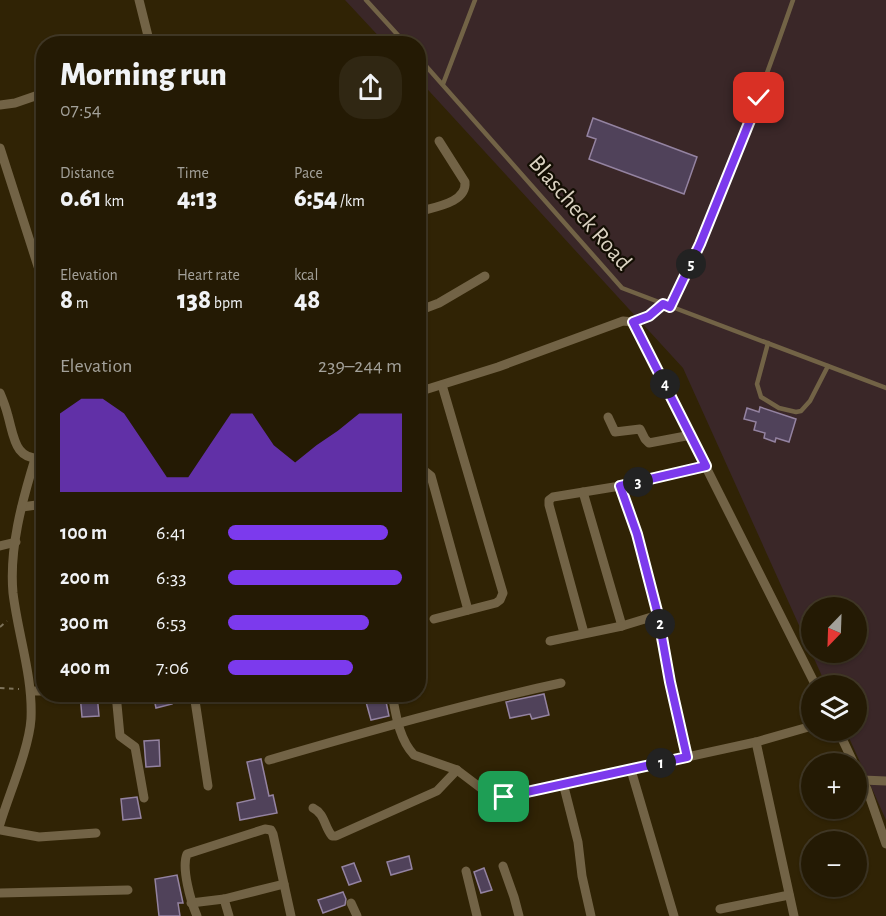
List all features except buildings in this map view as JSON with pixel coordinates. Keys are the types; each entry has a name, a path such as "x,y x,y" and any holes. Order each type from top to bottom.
{"street":[{"path":"139,0 148,36"},
{"path":"0,105 36,96"},
{"path":"426,209 459,198 466,187 439,141"},
{"path":"0,148 36,260"},
{"path":"426,308 439,303 485,276"},
{"path":"426,390 623,321 633,322 810,675"},
{"path":"434,619 496,603 503,593 442,385"},
{"path":"0,393 17,445 24,455 36,457"},
{"path":"608,417 615,432 640,429 650,443 691,435"},
{"path":"584,633 549,502 553,497 620,486 706,466"},
{"path":"0,824 31,721 31,691 12,578 22,507 36,467"},
{"path":"426,472 431,476 468,610"},
{"path":"620,486 637,534 658,615 687,757"},
{"path":"583,492 622,626"},
{"path":"22,507 36,505"},
{"path":"0,546 16,543"},
{"path":"550,641 622,626 658,615"},
{"path":"269,760 397,723 508,694 561,683"},
{"path":"31,691 36,691"},
{"path":"117,702 120,736 135,747 144,798"},
{"path":"195,702 208,786"},
{"path":"393,702 397,723 409,750 414,755 457,770 482,791 489,795 504,797 631,770 801,729"},
{"path":"756,741 794,916"},
{"path":"313,808 321,814 332,836 336,836 437,791 457,770"},
{"path":"631,770 674,916"},
{"path":"867,780 886,781"},
{"path":"563,783 578,842 582,876 591,916"},
{"path":"0,788 12,786"},
{"path":"867,791 886,844"},
{"path":"0,830 39,837 96,833"},
{"path":"197,916 191,903 184,863 187,854 261,830 271,830 291,916"},
{"path":"503,866 519,916"},
{"path":"466,871 477,916"},
{"path":"191,903 224,899 284,884"},
{"path":"0,893 128,890"},
{"path":"720,909 789,895"},
{"path":"224,899 229,916"},
{"path":"351,903 357,916"}],"lane":[{"path":"366,0 399,36"},
{"path":"443,84 475,0"},
{"path":"670,307 700,244 759,98 793,0"},
{"name":"Blascheck Road","path":"426,66 622,288 886,388"},
{"path":"768,344 757,384 761,397 779,408 801,411 810,401 828,366"}],"path":[{"path":"633,322 649,316 663,304"},
{"path":"0,688 31,691"}],"shaded area":[{"path":"345,0 886,0 886,820 867,778 867,753 856,753 850,741 867,741 867,675 821,675 816,663 867,663 867,597 801,597 801,630 683,368 426,88 426,36 378,36"}],"route":[{"path":"504,797 687,757 658,615 637,534 620,486 706,466 633,322 649,316 663,304 670,307 700,244 759,98"}]}
